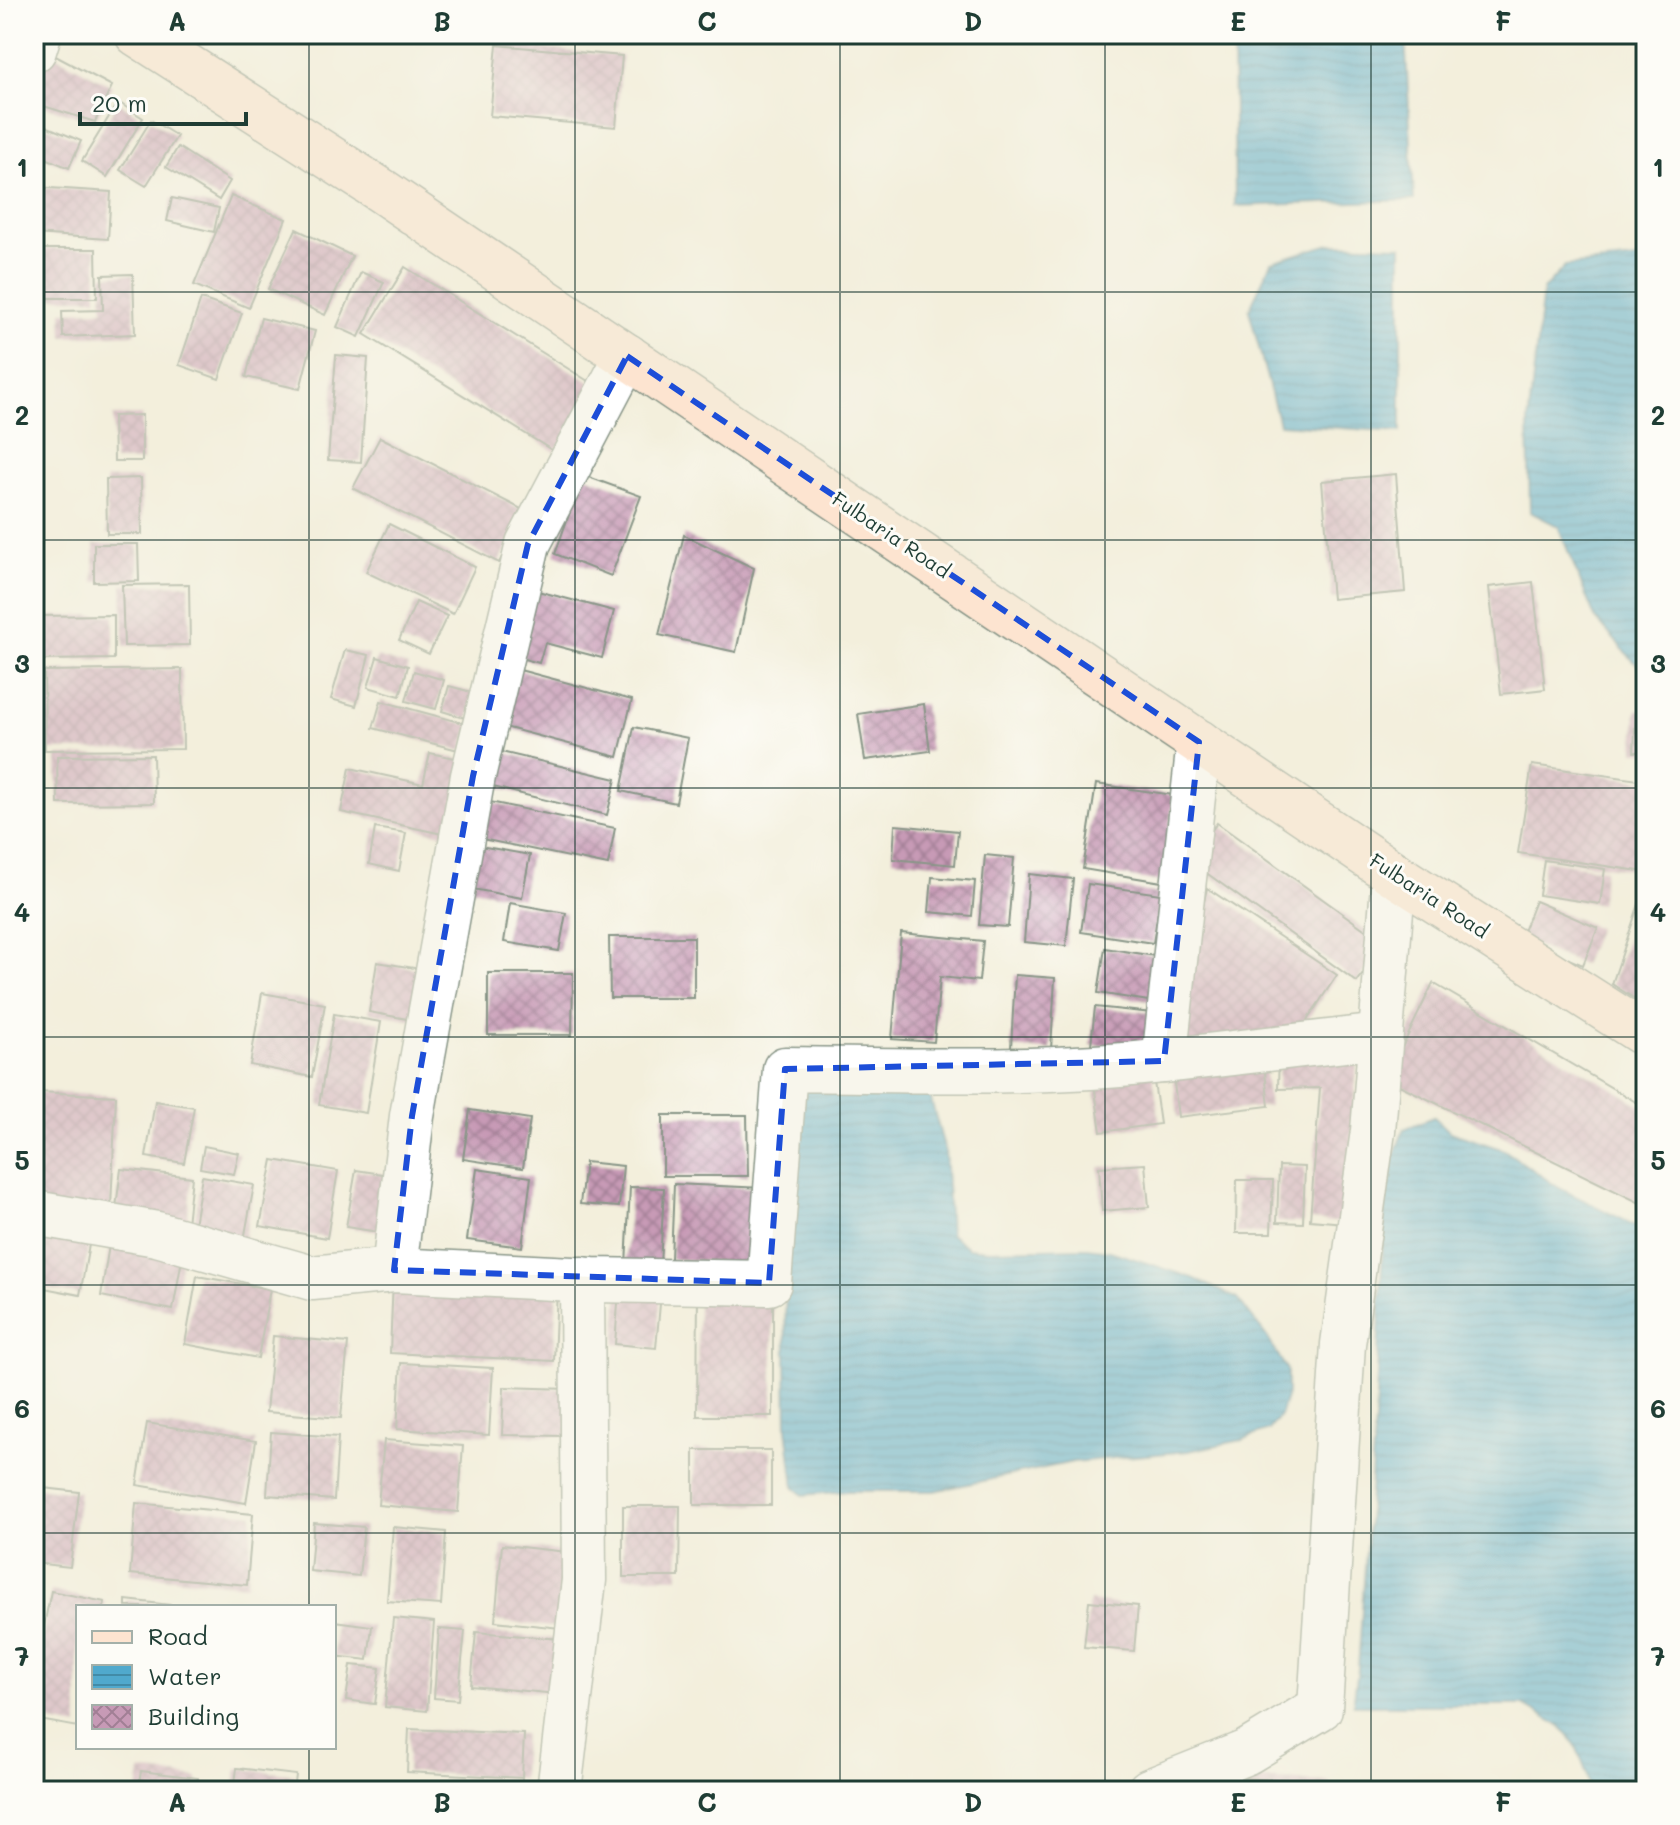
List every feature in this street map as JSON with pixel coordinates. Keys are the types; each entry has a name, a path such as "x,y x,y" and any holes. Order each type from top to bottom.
{"main road":[{"name":"Fulbaria Road","path":"137,34 382,191 1394,874 1646,1035"}],"street":[{"path":"34,50 39,34"},
{"path":"394,1270 412,1116 473,776 528,544 627,356"},
{"path":"1164,1061 1199,742"},
{"path":"1149,1791 1247,1752 1320,1708 1343,1344 1373,1131 1394,874"},
{"path":"34,1213 157,1234 312,1278 394,1270 582,1279 769,1283 785,1069 946,1070 1126,1065 1380,1036"},
{"path":"559,1791 584,1580 582,1279"}],"highlighted area":[{"path":"627,356 1199,742 1164,1061 785,1069 769,1283 394,1270 412,1116 473,776 528,544"}],"water":[{"path":"1233,34 1405,34 1414,200 1235,206"},
{"path":"1330,244 1401,246 1401,432 1279,424 1249,310 1271,262"},
{"path":"1646,258 1646,675 1595,618 1558,526 1530,512 1528,422 1543,290 1565,266"},
{"path":"799,1084 930,1096 945,1151 950,1234 968,1248 1086,1248 1110,1251 1193,1278 1238,1299 1287,1370 1287,1394 1280,1416 1269,1430 1242,1440 1188,1451 1073,1462 934,1491 847,1491 803,1495 794,1486 787,1428 785,1285"},
{"path":"1434,1117 1450,1132 1504,1150 1559,1188 1646,1231 1646,1791 1590,1791 1587,1774 1568,1734 1557,1724 1523,1705 1353,1705 1375,1420 1386,1177 1404,1129"}],"building":[{"path":"497,45 622,56 616,127 490,116"},
{"path":"46,51 112,86 95,122 34,103 34,81"},
{"path":"118,102 143,118 107,177 82,161"},
{"path":"151,120 177,136 146,186 120,170"},
{"path":"34,121 81,141 69,168 34,153"},
{"path":"178,147 230,181 219,200 166,167"},
{"path":"34,187 111,192 108,239 34,234"},
{"path":"231,196 286,219 249,308 194,285"},
{"path":"172,198 219,208 214,232 167,221"},
{"path":"296,229 352,256 325,315 268,289"},
{"path":"38,249 96,249 97,298 38,298"},
{"path":"405,267 596,386 555,452 364,334"},
{"path":"361,272 384,282 359,337 337,327"},
{"path":"133,274 135,334 63,337 62,311 103,310 102,275"},
{"path":"201,299 242,313 219,379 179,365"},
{"path":"261,318 315,331 300,389 246,377"},
{"path":"336,355 368,358 361,462 328,460"},
{"path":"142,415 142,461 114,461 113,416"},
{"path":"380,437 525,511 499,563 353,488"},
{"path":"1396,474 1405,592 1332,599 1322,481"},
{"path":"583,475 641,496 611,576 555,554"},
{"path":"141,478 142,534 107,534 106,479"},
{"path":"389,524 475,567 453,614 366,572"},
{"path":"684,535 754,568 736,652 659,635"},
{"path":"94,544 138,544 139,581 94,582"},
{"path":"1533,582 1545,689 1501,694 1489,587"},
{"path":"189,584 190,645 124,646 122,585"},
{"path":"530,589 614,611 602,658 545,643 539,663 513,656"},
{"path":"416,602 447,616 429,654 399,640"},
{"path":"114,615 114,659 37,660 37,616"},
{"path":"345,650 369,655 356,706 331,699"},
{"path":"377,657 408,666 400,696 368,687"},
{"path":"182,669 183,749 45,750 44,671"},
{"path":"516,669 632,700 618,757 501,726"},
{"path":"414,671 444,680 436,709 406,701"},
{"path":"449,686 475,693 468,719 442,711"},
{"path":"381,701 470,725 462,751 373,728"},
{"path":"924,704 930,751 865,760 858,714"},
{"path":"1636,710 1646,711 1646,752 1634,752"},
{"path":"634,727 688,738 676,803 621,791"},
{"path":"497,751 616,779 607,815 489,786"},
{"path":"430,753 464,760 447,835 341,812 350,768 423,784"},
{"path":"153,755 154,803 58,804 57,756"},
{"path":"1532,765 1646,781 1646,872 1518,853"},
{"path":"1096,784 1174,795 1162,882 1083,869"},
{"path":"485,801 615,828 608,865 477,838"},
{"path":"1217,823 1385,944 1357,982 1190,861"},
{"path":"895,825 958,831 955,865 893,859"},
{"path":"375,828 406,833 399,871 369,864"},
{"path":"474,845 530,855 522,898 467,888"},
{"path":"985,855 1014,858 1008,927 979,925"},
{"path":"1544,860 1605,869 1600,904 1539,895"},
{"path":"1029,874 1073,879 1066,946 1024,942"},
{"path":"932,877 975,881 972,916 929,912"},
{"path":"1646,883 1646,1006 1612,984"},
{"path":"1088,884 1161,894 1153,943 1081,932"},
{"path":"1207,888 1337,975 1296,1037 1172,1048"},
{"path":"1535,901 1598,928 1583,965 1520,939"},
{"path":"510,903 566,913 559,951 504,942"},
{"path":"901,933 983,941 979,981 940,977 934,1042 892,1039"},
{"path":"609,937 694,937 694,998 610,998"},
{"path":"1105,948 1161,957 1155,1002 1098,993"},
{"path":"377,962 427,970 418,1021 369,1012"},
{"path":"488,973 573,973 572,1035 488,1035"},
{"path":"1015,975 1055,978 1051,1050 1011,1048"},
{"path":"1433,983 1646,1108 1646,1206 1387,1079"},
{"path":"262,993 325,1004 312,1077 250,1065"},
{"path":"1095,1007 1152,1013 1149,1051 1091,1045"},
{"path":"334,1014 381,1022 366,1113 319,1105"},
{"path":"1358,1051 1345,1223 1310,1220 1320,1088 1278,1089 1279,1052"},
{"path":"1263,1056 1269,1106 1178,1117 1172,1066"},
{"path":"1152,1068 1160,1124 1101,1132 1093,1077"},
{"path":"38,1092 116,1096 111,1207 34,1204"},
{"path":"155,1101 194,1107 184,1163 146,1157"},
{"path":"470,1110 530,1119 523,1168 463,1159"},
{"path":"663,1115 747,1115 748,1176 663,1176"},
{"path":"204,1146 239,1153 234,1174 200,1168"},
{"path":"273,1160 338,1171 327,1238 260,1226"},
{"path":"585,1162 623,1166 619,1207 580,1204"},
{"path":"1145,1164 1149,1207 1102,1211 1099,1167"},
{"path":"1279,1166 1305,1167 1303,1223 1277,1222"},
{"path":"121,1169 192,1177 187,1224 115,1215"},
{"path":"477,1169 531,1177 522,1247 467,1240"},
{"path":"356,1170 396,1176 385,1233 346,1227"},
{"path":"202,1176 254,1185 243,1246 192,1237"},
{"path":"1237,1180 1273,1180 1271,1233 1236,1233"},
{"path":"674,1184 764,1188 761,1264 671,1259"},
{"path":"630,1187 664,1188 660,1266 626,1265"},
{"path":"34,1228 90,1239 80,1295 34,1286"},
{"path":"109,1245 182,1259 173,1310 101,1296"},
{"path":"197,1276 270,1289 258,1358 185,1344"},
{"path":"393,1279 557,1288 554,1361 390,1353"},
{"path":"619,1290 661,1293 656,1348 615,1344"},
{"path":"698,1292 773,1292 773,1416 697,1416"},
{"path":"273,1336 348,1343 341,1418 266,1412"},
{"path":"401,1363 493,1368 489,1435 397,1429"},
{"path":"504,1387 569,1389 567,1436 502,1435"},
{"path":"147,1423 256,1441 246,1503 137,1485"},
{"path":"271,1432 338,1437 334,1500 267,1495"},
{"path":"384,1440 463,1446 458,1512 378,1505"},
{"path":"694,1450 771,1450 771,1505 694,1505"},
{"path":"34,1487 79,1492 70,1567 34,1563"},
{"path":"136,1503 253,1514 247,1585 130,1574"},
{"path":"623,1506 680,1506 679,1577 623,1577"},
{"path":"314,1523 364,1527 359,1576 310,1571"},
{"path":"393,1527 446,1532 441,1605 387,1601"},
{"path":"502,1545 567,1552 560,1628 495,1621"},
{"path":"51,1591 105,1602 104,1605 76,1605 76,1727 34,1719 34,1675"},
{"path":"126,1600 170,1605 126,1605"},
{"path":"1089,1601 1138,1606 1134,1651 1084,1647"},
{"path":"393,1618 434,1622 427,1711 385,1707"},
{"path":"336,1621 372,1626 368,1660 336,1656"},
{"path":"439,1629 465,1631 458,1700 434,1698"},
{"path":"476,1632 561,1639 557,1694 471,1686"},
{"path":"351,1665 380,1668 375,1704 346,1700"},
{"path":"409,1729 524,1734 522,1778 407,1772"},
{"path":"237,1768 296,1775 294,1791 234,1791"},
{"path":"141,1771 198,1778 196,1791 138,1791"},
{"path":"1212,1777 1330,1782 1329,1791 1211,1791"}]}
